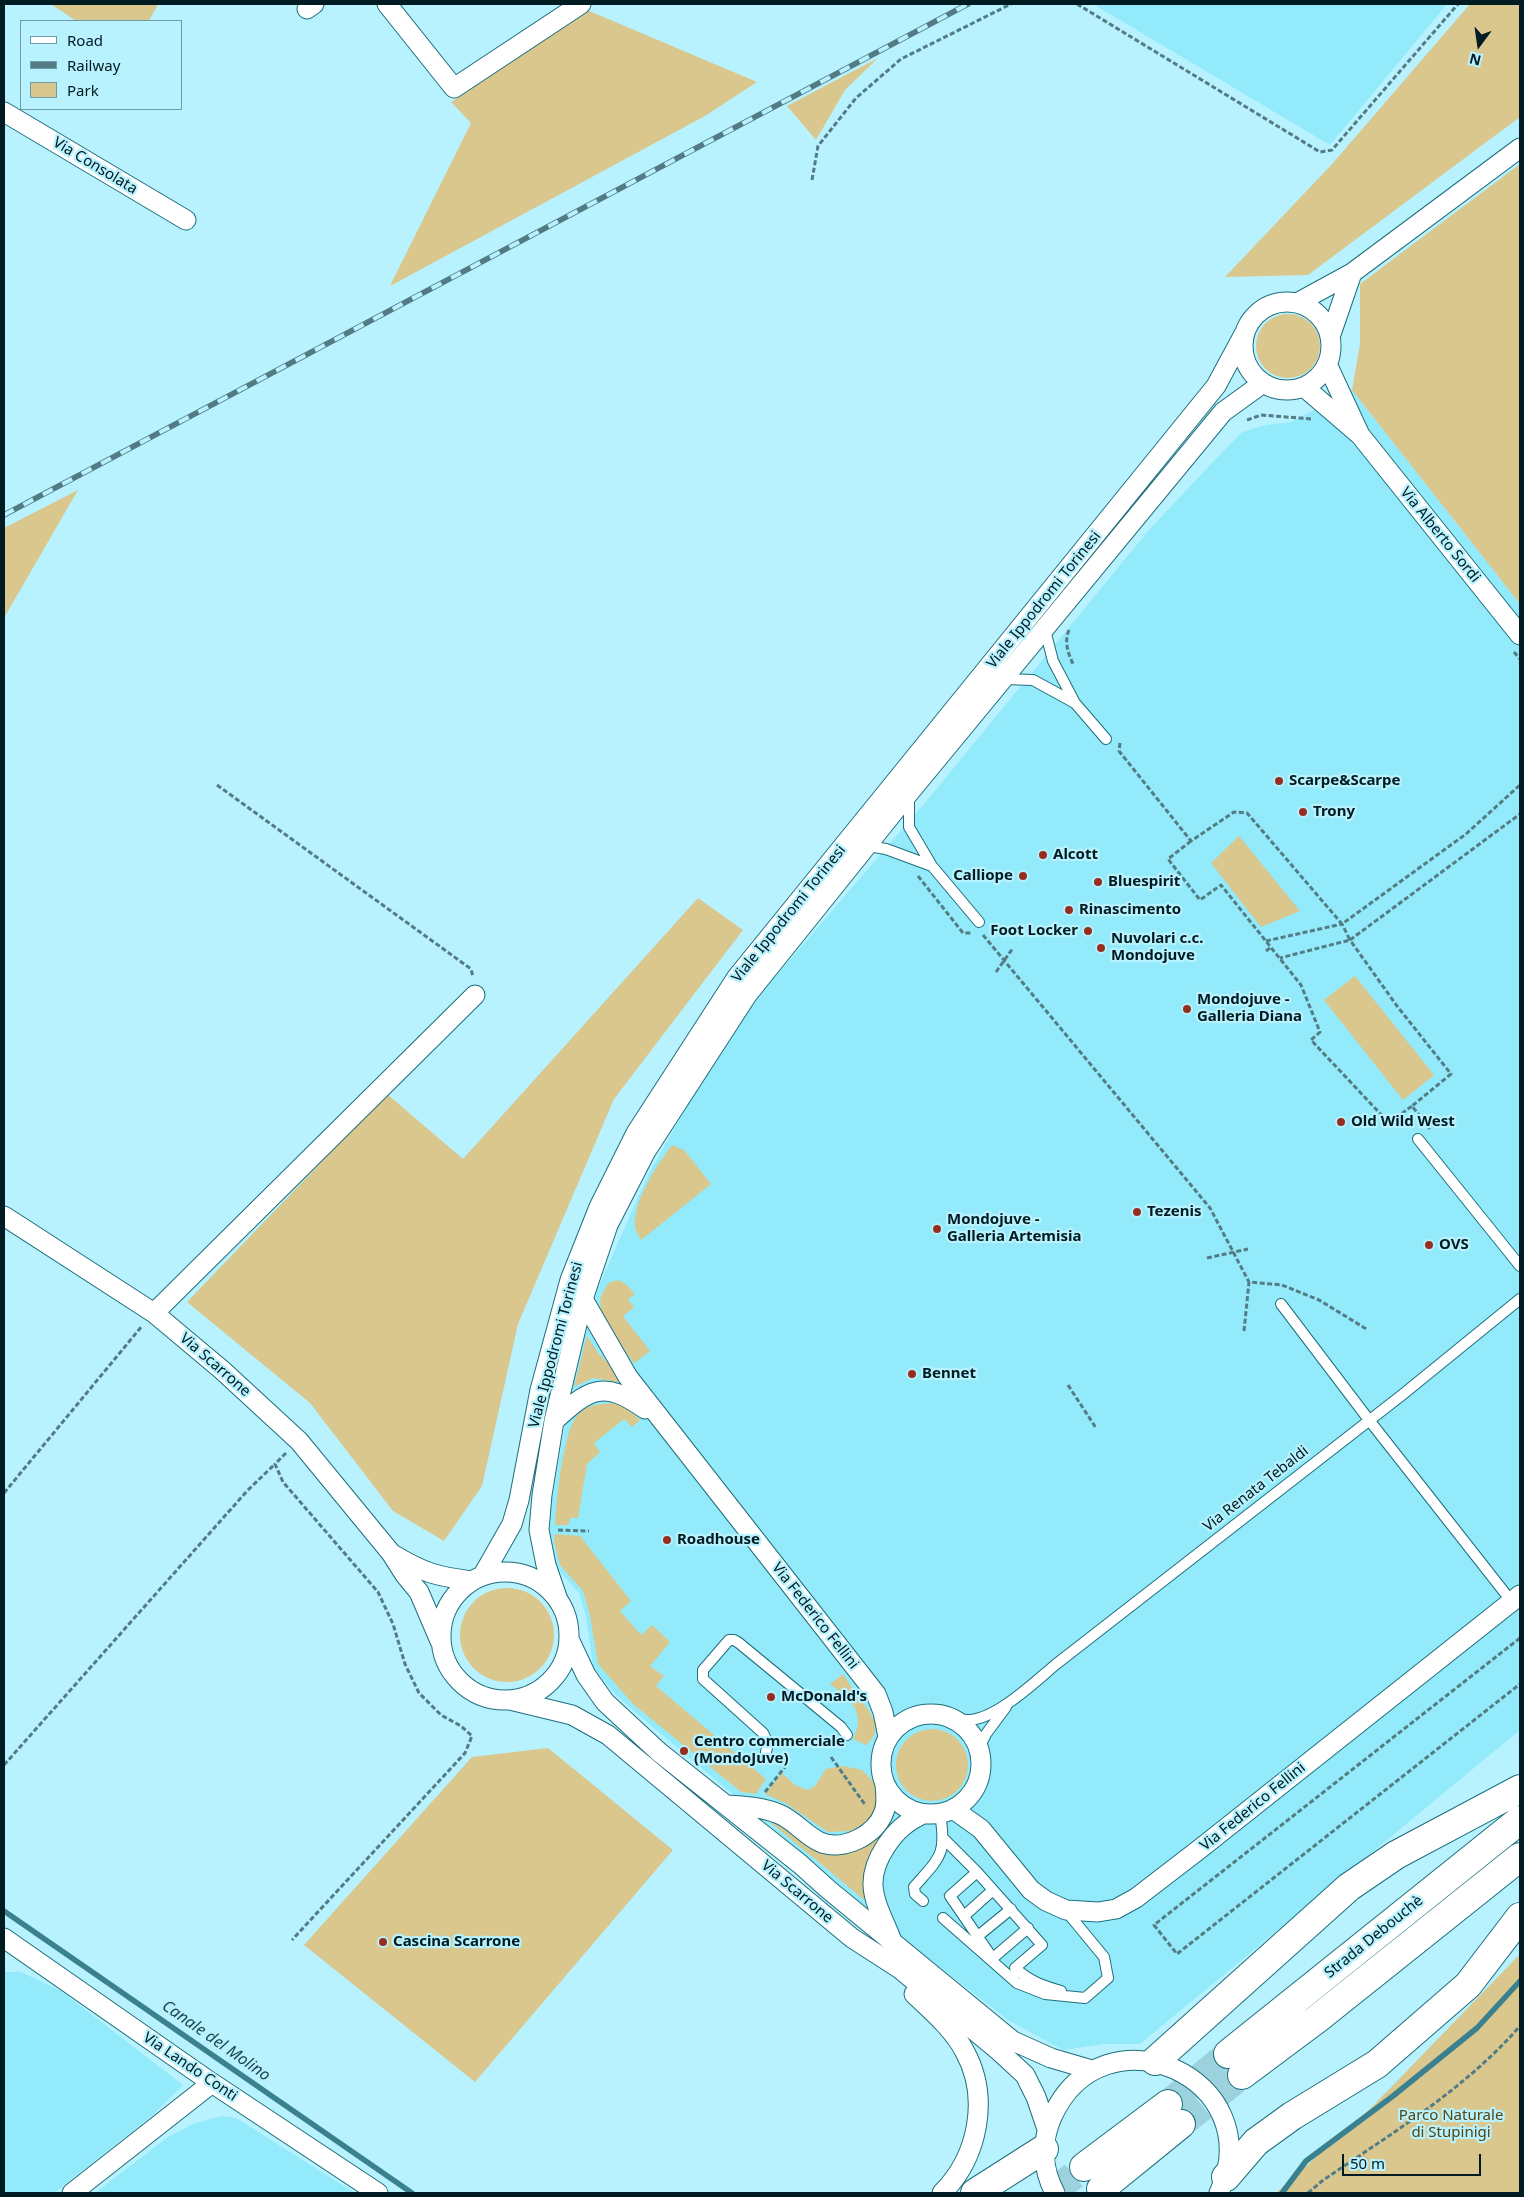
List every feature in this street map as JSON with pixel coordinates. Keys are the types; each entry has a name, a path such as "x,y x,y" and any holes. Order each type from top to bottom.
{"main road":[{"path":"1155,2061 1349,1887 1396,1855 1520,1789"},
{"name":"Strada Debouchè","path":"1520,1820 1235,2064 1316,2019 1520,1857"},
{"path":"1222,2185 1256,2142 1292,2116 1377,2064 1468,1986 1520,1917"},
{"path":"1084,2167 1174,2114 1101,2189"},
{"path":"975,2193 1045,2139"}],"street":[{"path":"387,4 454,88 581,4"},
{"name":"Via Consolata","path":"4,112 186,220"},
{"path":"1297,303 1352,273 1520,148"},
{"path":"1330,337 1352,273"},
{"path":"1284,302 1297,303 1320,317 1328,329 1331,356 1316,380 1304,387 1283,389 1263,383 1252,374 1243,348 1244,334 1250,322 1259,312 1270,305 1284,302"},
{"name":"Viale Ippodromi Torinesi","path":"477,1578 512,1524 519,1500 540,1390 570,1280 599,1207 636,1133 737,977 1216,386 1244,334"},
{"name":"Via Alberto Sordi","path":"1327,364 1360,435 1515,641"},
{"name":"Viale Ippodromi Torinesi","path":"558,1600 546,1565 539,1530 542,1495 554,1421 583,1299 608,1225 646,1151 747,995 909,793 1223,412 1263,383"},
{"name":"Via Alberto Sordi","path":"1304,387 1360,435"},
{"path":"154,1313 475,995"},
{"name":"Via Scarrone","path":"4,1216 154,1313 222,1370 298,1441 391,1553 405,1576 419,1592 440,1642"},
{"name":"Via Federico Fellini","path":"583,1299 620,1366 661,1421 716,1488 876,1694 887,1726 888,1737"},
{"name":"Via Federico Fellini","path":"554,1421 579,1398 593,1392 612,1390 628,1397 661,1421"},
{"name":"Via Scarrone","path":"391,1553 419,1570 440,1577 477,1578"},
{"path":"504,1572 525,1575 543,1585 558,1600 567,1619 569,1639 566,1658 557,1674 544,1687 528,1696 510,1700 490,1699 471,1691 456,1678 445,1661 440,1642 441,1624 447,1607 457,1592 477,1578 504,1572"},
{"name":"Via Federico Fellini","path":"939,1812 981,1829 1031,1890 1046,1901 1066,1910 1098,1912 1116,1909 1136,1898 1272,1793 1340,1736 1516,1598"},
{"name":"Via Scarrone","path":"569,1639 586,1676 605,1702 659,1752 800,1864 1013,2041 1051,2058 1092,2070"},
{"name":"Via Federico Fellini","path":"876,1694 902,1711 918,1715"},
{"name":"Via Scarrone","path":"510,1700 572,1715 603,1731 852,1938 900,1969 999,2051 1025,2075 1036,2097 1045,2139 1048,2180 1055,2193"},
{"path":"726,1805 761,1808 781,1814 822,1843 838,1845 858,1840 878,1823 885,1808 885,1785 881,1758 888,1737 902,1724 918,1715 943,1715 965,1726 979,1748 982,1762 980,1777 974,1791 961,1804 939,1812 901,1804 885,1785"},
{"name":"Via Federico Fellini","path":"974,1791 981,1829"},
{"name":"Via Scarrone","path":"893,1942 874,1895 872,1876 876,1862 893,1834 908,1821 939,1812"},
{"name":"Via Lando Conti","path":"4,1938 212,2083 378,2193"},
{"path":"852,1938 921,2001 958,2039 973,2071 978,2116 974,2138 967,2160 954,2181 942,2193"},
{"path":"1045,2139 1056,2107 1067,2090 1092,2070 1123,2060 1155,2061 1185,2073 1209,2094 1224,2119 1230,2148 1222,2185"},
{"path":"72,2193 212,2083"}],"lane":[{"path":"1045,630 1053,661 1075,703 1106,739"},
{"path":"1004,679 1033,680 1075,703"},
{"path":"909,793 909,827 932,866 979,922"},
{"path":"868,846 900,854 932,866"},
{"path":"1418,1139 1520,1266"},
{"name":"Via Renata Tebaldi","path":"979,1748 994,1720 1010,1702 1520,1299"},
{"path":"1281,1304 1369,1420 1516,1598"},
{"path":"766,1752 768,1743 763,1732 703,1679 703,1670 729,1640 739,1643 835,1721 847,1735"},
{"name":"Via Renata Tebaldi","path":"954,1719 972,1720 1010,1702"},
{"path":"923,1901 916,1894 914,1887 940,1855 944,1844 939,1812"},
{"path":"943,1838 977,1872 1042,1945 1015,1968 1026,1979 1046,1987 1069,1992 1084,1991 1098,1986"},
{"path":"977,1872 950,1896 1000,1969"},
{"path":"964,1916 993,1890"},
{"path":"978,1936 1011,1909"},
{"path":"943,1918 1017,1983 1045,1994 1085,1998 1108,1978 1104,1957 1066,1910"},
{"path":"993,1958 1028,1928"}],"path":[{"path":"812,180 818,146 856,98 901,59 1011,4"},
{"path":"1077,4 1320,152 1332,150 1458,4"},
{"path":"1241,423 1261,415 1316,419"},
{"path":"1069,628 1067,652 1074,667"},
{"path":"1515,641 1520,659"},
{"path":"1121,739 1119,751 1191,841"},
{"path":"217,785 470,969 476,985 475,995"},
{"path":"1266,941 1342,924 1466,834 1520,785"},
{"path":"1234,812 1247,813 1342,924 1350,940 1397,1006 1451,1074 1389,1123 1311,1040 1320,1032 1301,985 1221,885 1200,900 1168,858 1234,812"},
{"path":"1280,958 1350,940 1520,814"},
{"path":"900,854 963,933 985,935 1210,1208 1249,1282"},
{"path":"1266,951 1271,947"},
{"path":"996,972 1013,948"},
{"path":"1412,1106 1436,1137"},
{"path":"1207,1258 1248,1249"},
{"path":"4,1493 120,1351 154,1313"},
{"path":"1068,1385 1096,1428"},
{"path":"4,1765 247,1491 298,1441"},
{"path":"275,1464 283,1482 378,1592 393,1624 405,1664 419,1693 441,1715 461,1726 472,1736 465,1753 292,1940"},
{"path":"552,1530 590,1531"},
{"path":"1520,1638 1154,1925 1178,1954 1520,1684"},
{"path":"831,1757 878,1823"},
{"path":"762,1796 785,1767"},
{"path":"1308,2193 1322,2181 1430,2107 1478,2070 1520,2026"}],"shaded area":[{"path":"1093,4 1447,4 1330,145"},
{"path":"1352,390 1520,604 1520,1730 1140,2044 1103,2044 1063,2050 1008,2020 909,1943 635,1712 614,1693 593,1667 586,1616 579,1593 555,1566 549,1541 552,1501 572,1385 595,1295 648,1175 733,1026 934,792 1148,531 1242,432 1266,425 1291,422"},
{"path":"4,1972 21,1972 61,1991 183,2085 155,2113 54,2193 4,2193"},
{"path":"221,2116 236,2118 355,2193 95,2193 168,2137 193,2124"}],"green space":[{"path":"51,4 158,4 150,20 75,20"},
{"path":"1470,4 1520,4 1520,117 1308,275 1225,277 1333,163"},
{"path":"587,10 757,82 705,116 390,286 471,123 451,102"},
{"path":"878,58 845,90 816,140 787,106"},
{"path":"1520,164 1520,604 1352,390 1360,344 1360,284"},
{"path":"1288,314 1300,316 1311,323 1318,334 1320,346 1318,358 1311,369 1300,376 1288,378 1276,376 1265,369 1258,358 1256,346 1258,334 1265,323 1276,316"},
{"path":"78,490 4,618 4,528"},
{"path":"1239,836 1300,911 1261,927 1211,863"},
{"path":"698,898 743,930 614,1099 518,1324 482,1486 444,1541 393,1511 310,1403 187,1302 387,1094 463,1159"},
{"path":"1355,976 1434,1075 1403,1100 1324,1000"},
{"path":"672,1145 684,1150 711,1184 641,1240 635,1226 638,1206 653,1173"},
{"path":"619,1280 627,1285 635,1294 628,1299 634,1307 623,1316 650,1351 634,1363 613,1334 601,1309 600,1299 608,1283"},
{"path":"587,1336 598,1353 618,1373 618,1382 593,1378 574,1387"},
{"path":"612,1403 626,1407 640,1420 632,1427 624,1419 594,1443 600,1452 587,1464 578,1518 570,1518 568,1525 555,1525 561,1468 572,1424 584,1409"},
{"path":"555,1534 580,1536 631,1601 620,1611 641,1635 652,1625 670,1642 650,1666 664,1676 656,1686 766,1779 756,1794 741,1792 633,1704 598,1664 590,1615 583,1591 560,1565 554,1541"},
{"path":"507,1588 525,1591 540,1602 551,1617 554,1635 551,1653 540,1668 525,1679 507,1682 489,1679 474,1668 463,1653 460,1635 463,1617 474,1602 489,1591"},
{"path":"843,1674 868,1709 874,1721 875,1733 866,1745 853,1739 858,1721 854,1707 844,1695 830,1684"},
{"path":"932,1729 952,1735 962,1745 968,1765 962,1785 952,1795 932,1801 912,1795 902,1785 896,1765 902,1745 912,1735"},
{"path":"548,1748 673,1850 475,2082 304,1945 472,1757"},
{"path":"843,1766 862,1770 876,1784 878,1803 867,1822 851,1831 828,1832 785,1803 765,1794 782,1773 795,1785 807,1790 815,1786 826,1769"},
{"path":"777,1820 810,1845 881,1830 887,1834 868,1903 769,1821"},
{"name":"Parco Naturale di Stupinigi","path":"1520,1954 1520,2193 1276,2193 1368,2111"}],"waterway":[{"name":"Canale del Molino","path":"4,1911 412,2193"},
{"path":"1282,2193 1306,2161 1393,2096 1477,2028 1520,1981"}],"tunnel":[{"path":"1168,2104 1228,2054"},
{"path":"1181,2124 1242,2075"},
{"path":"1052,2193 1084,2167"}],"railway":[{"path":"4,515 968,4"}],"place":[{"name":"Scarpe&Scarpe","path":"1279,781"},
{"name":"Trony","path":"1303,812"},
{"name":"Alcott","path":"1043,855"},
{"name":"Calliope","path":"1023,876"},
{"name":"Bluespirit","path":"1098,882"},
{"name":"Rinascimento","path":"1069,910"},
{"name":"Foot Locker","path":"1088,931"},
{"name":"Nuvolari c.c. Mondojuve","path":"1101,948"},
{"name":"Mondojuve - Galleria Diana","path":"1187,1009"},
{"name":"Old Wild West","path":"1341,1122"},
{"name":"Tezenis","path":"1137,1212"},
{"name":"Mondojuve - Galleria Artemisia","path":"937,1229"},
{"name":"OVS","path":"1429,1245"},
{"name":"Bennet","path":"912,1374"},
{"name":"Roadhouse","path":"667,1540"},
{"name":"McDonald's","path":"771,1697"},
{"name":"Centro commerciale (MondoJuve)","path":"684,1751"},
{"name":"Cascina Scarrone","path":"383,1942"}]}
